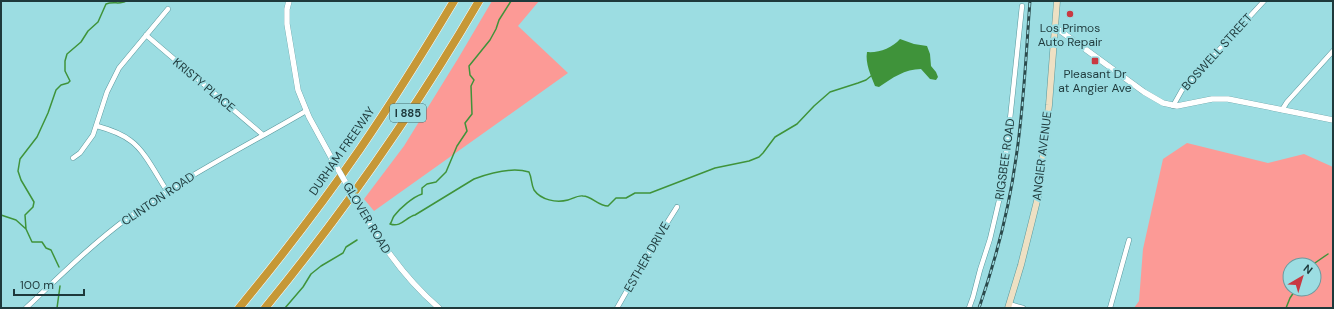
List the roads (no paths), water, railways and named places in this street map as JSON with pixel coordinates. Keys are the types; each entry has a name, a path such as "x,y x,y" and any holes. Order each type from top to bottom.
{"highway":[{"name":"DURHAM FREEWAY","path":"239,308 290,244 353,159 412,69 454,1"},
{"name":"I 885","path":"265,308 297,268 382,152 430,81 479,1"}],"main road":[{"name":"ANGIER AVENUE","path":"1009,306 1038,197 1049,106 1057,1"}],"street":[{"name":"GLOVER ROAD","path":"289,1 287,18 289,42 298,90 306,111 332,159 382,244 398,266 419,290 439,308"},
{"name":"BOSWELL STREET","path":"1173,106 1182,90 1264,1"},
{"name":"RIGSBEE ROAD","path":"969,308 991,233 1002,188 1022,6"},
{"path":"73,158 85,147 93,135 108,92 119,68 168,9"},
{"path":"1055,26 1151,97 1163,103 1173,106 1184,106 1220,99 1237,100 1333,120"},
{"name":"KRISTY PLACE","path":"146,35 263,135"},
{"path":"1282,110 1287,102 1333,51"},
{"name":"CLINTON ROAD","path":"26,308 80,258 127,218 167,191 306,111"},
{"path":"96,126 123,136 135,145 167,191"},
{"name":"ESTHER DRIVE","path":"618,308 653,245 677,207"},
{"path":"1110,308 1130,240"},
{"path":"1009,306 1023,308"}],"waterway":[{"path":"59,267 51,250 46,248 42,242 32,242 26,229 25,215 33,207 34,202 21,180 18,171 20,159 37,137 48,113 56,90 61,85 70,81 65,71 67,54 81,42 88,31 98,22 106,4 122,3 126,1"},
{"path":"511,1 499,20 490,40 469,66 470,75 474,80 471,86 472,114 465,123 467,131 457,146 446,172 436,182 427,184 422,188 422,194 403,206 394,216 390,224 397,225 474,179 508,170 529,172 534,190 549,200 563,201 579,196 586,196 604,206 608,206 616,198 626,198 635,193 650,193 715,168 749,161 759,157 775,137 797,124 830,92 866,80 871,76"},
{"path":"1,215 16,220 26,229"},
{"path":"285,308 303,287 311,274 321,266 343,253 346,247 357,240"},
{"path":"1322,258 1328,254"},
{"path":"57,308 60,286"},
{"path":"1286,308 1291,297"}],"railway":[{"path":"979,308 991,271 1010,196 1019,138 1030,1"}],"place":[{"name":"Los Primos Auto Repair","path":"1070,14"},
{"name":"Pleasant Dr at Angier Ave","path":"1095,61"}]}
